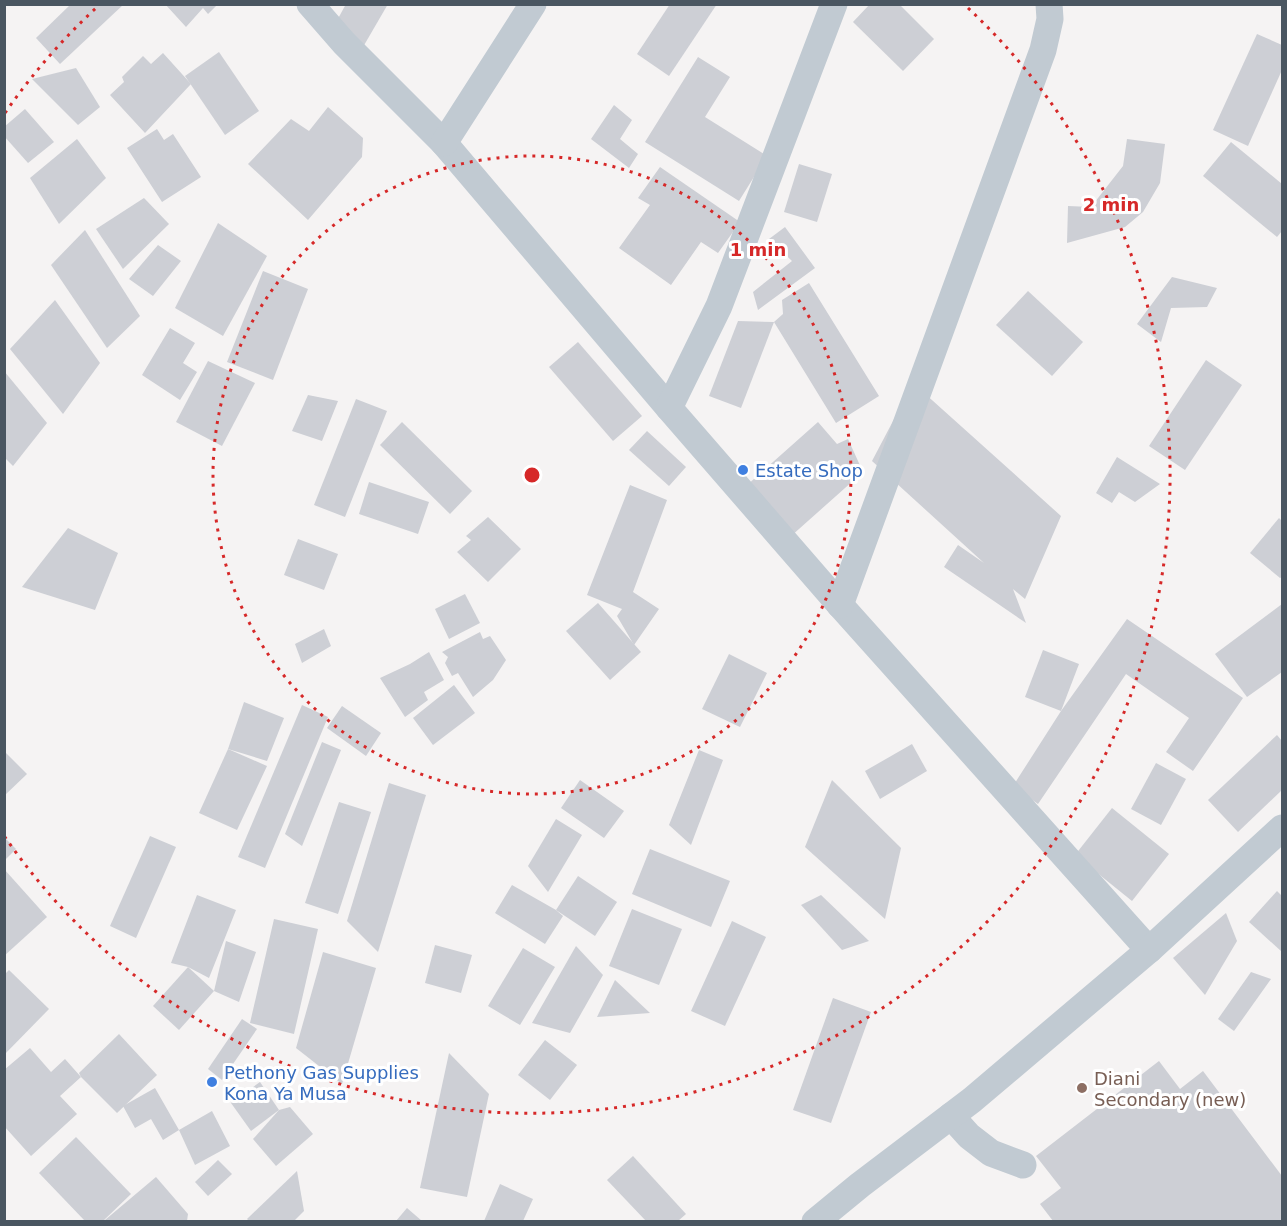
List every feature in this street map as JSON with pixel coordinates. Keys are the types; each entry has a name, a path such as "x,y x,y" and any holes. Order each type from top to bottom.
{"street":[{"path":"310,4 344,43 444,143 840,605 1149,950"},
{"path":"444,143 533,4"},
{"path":"669,408 719,306 834,4"},
{"path":"840,605 1043,50 1050,19 1049,4"},
{"path":"815,1221 972,1100 1149,950 1282,828"},
{"path":"951,1116 969,1136 991,1153 1023,1165"}],"building":[{"path":"71,4 124,4 60,64 36,38"},
{"path":"165,4 218,4 208,14 203,8 186,27"},
{"path":"346,4 388,4 363,47 334,26"},
{"path":"670,4 717,4 669,76 637,54"},
{"path":"870,4 899,4 934,39 903,71 853,22"},
{"path":"1257,34 1282,45 1282,70 1248,146 1213,130"},
{"path":"219,52 259,111 225,135 185,76"},
{"path":"163,53 191,84 145,133 110,95 124,82 122,77 143,56 151,64"},
{"path":"698,57 730,77 705,117 767,156 739,201 645,142"},
{"path":"76,68 100,107 78,125 32,79"},
{"path":"614,105 632,120 620,139 638,154 629,168 591,139"},
{"path":"328,107 363,138 362,157 308,220 248,164 291,119 309,131"},
{"path":"25,109 54,142 28,163 4,136 4,127"},
{"path":"157,129 164,140 173,134 201,177 162,202 127,148"},
{"path":"77,139 106,178 59,224 30,178"},
{"path":"1127,139 1165,144 1160,183 1143,212 1125,227 1067,243 1068,206 1091,207 1123,166"},
{"path":"1231,142 1282,184 1282,231 1277,237 1203,176"},
{"path":"799,164 832,174 817,222 784,212"},
{"path":"660,167 740,222 718,253 701,242 671,285 619,248 650,205 638,198"},
{"path":"144,198 169,224 123,269 96,229"},
{"path":"218,223 267,256 223,336 175,308"},
{"path":"785,227 815,268 758,310 753,292 792,261 769,239"},
{"path":"85,230 140,316 107,348 51,265"},
{"path":"158,245 181,261 153,296 129,279"},
{"path":"263,271 308,289 273,380 227,362"},
{"path":"1172,277 1217,288 1207,307 1171,308 1161,342 1137,324"},
{"path":"809,283 879,396 836,423 774,322 783,314 782,300"},
{"path":"1028,291 1083,342 1052,376 996,325"},
{"path":"55,300 100,363 63,414 10,349"},
{"path":"738,321 774,322 741,408 709,396"},
{"path":"170,328 195,343 183,363 197,372 180,400 142,375"},
{"path":"578,342 642,416 613,441 549,367"},
{"path":"1206,360 1242,385 1185,470 1149,446"},
{"path":"208,361 255,383 222,446 176,422"},
{"path":"4,371 47,423 13,466 4,457"},
{"path":"913,383 1061,516 1025,599 1013,589 1026,623 944,567 958,545 984,563 872,461"},
{"path":"308,395 338,401 322,441 292,431"},
{"path":"356,399 387,411 345,517 314,505"},
{"path":"402,422 472,491 450,514 380,445"},
{"path":"818,422 837,444 848,439 863,472 790,537 746,486"},
{"path":"647,431 686,467 669,486 629,450"},
{"path":"1117,457 1160,484 1135,502 1119,492 1112,503 1096,493"},
{"path":"369,482 429,502 418,534 359,514"},
{"path":"630,485 667,500 633,592 659,609 634,645 617,616 622,609 587,595"},
{"path":"488,517 521,549 488,582 457,552 471,540 466,536"},
{"path":"1279,518 1282,521 1282,577 1280,578 1250,553"},
{"path":"68,528 118,553 95,610 22,587"},
{"path":"298,539 338,554 324,590 284,575"},
{"path":"465,594 480,623 449,639 435,609"},
{"path":"598,603 641,652 610,680 566,631"},
{"path":"1282,604 1282,672 1247,697 1215,654"},
{"path":"1127,619 1243,698 1193,771 1166,752 1189,718 1126,674 1038,804 1013,786 1061,711"},
{"path":"324,629 331,646 302,663 295,644"},
{"path":"480,632 483,639 490,636 506,660 493,680 473,697 458,673 452,676 445,663 448,657 442,652"},
{"path":"1043,650 1079,664 1061,711 1025,697"},
{"path":"429,652 444,680 424,692 428,700 405,717 380,678"},
{"path":"729,654 767,673 740,727 702,709"},
{"path":"454,685 475,713 433,745 413,718"},
{"path":"244,702 284,718 267,761 228,749"},
{"path":"302,705 328,717 265,868 238,857"},
{"path":"342,706 381,733 366,756 327,728"},
{"path":"1277,735 1282,741 1282,790 1238,832 1208,800"},
{"path":"322,742 341,750 302,846 285,834"},
{"path":"912,744 927,771 880,799 865,771"},
{"path":"228,749 267,766 237,830 199,813"},
{"path":"699,750 723,760 691,845 669,825"},
{"path":"4,751 27,774 4,796"},
{"path":"1156,763 1186,779 1161,825 1131,809"},
{"path":"580,780 624,811 604,838 561,808"},
{"path":"832,780 901,848 885,919 805,847"},
{"path":"389,783 426,795 378,952 347,921"},
{"path":"339,802 371,812 338,914 305,903"},
{"path":"1112,808 1169,854 1132,901 1075,855"},
{"path":"556,819 582,835 548,892 528,866"},
{"path":"150,836 176,847 136,938 110,926"},
{"path":"4,837 16,849 4,861"},
{"path":"650,849 730,881 711,927 632,894"},
{"path":"4,869 47,917 4,956"},
{"path":"578,876 617,902 595,936 556,910"},
{"path":"512,885 563,916 545,944 495,913"},
{"path":"1277,891 1282,896 1282,952 1249,922"},
{"path":"197,895 236,910 209,978 188,967 171,963"},
{"path":"821,895 869,941 842,950 801,905"},
{"path":"632,909 682,929 659,985 609,966"},
{"path":"1226,913 1237,941 1205,995 1173,958"},
{"path":"274,919 318,929 294,1034 250,1023"},
{"path":"732,921 766,937 725,1026 691,1011"},
{"path":"226,941 256,952 239,1002 214,991"},
{"path":"435,945 472,955 461,993 425,983"},
{"path":"576,946 603,975 570,1033 532,1023"},
{"path":"523,948 555,967 520,1025 488,1006"},
{"path":"323,952 376,968 342,1084 296,1048"},
{"path":"188,967 214,991 179,1030 153,1006"},
{"path":"9,970 49,1009 4,1055 4,975"},
{"path":"1251,972 1271,979 1234,1031 1218,1019"},
{"path":"615,980 650,1013 597,1017"},
{"path":"833,998 871,1012 831,1123 793,1110"},
{"path":"242,1019 257,1029 222,1080 208,1069"},
{"path":"119,1034 157,1075 117,1113 79,1073"},
{"path":"545,1040 577,1065 550,1100 518,1075"},
{"path":"30,1048 51,1072 65,1059 81,1077 60,1096 77,1114 31,1156 4,1126 4,1114 6,1113 4,1111 4,1070"},
{"path":"449,1053 489,1094 467,1197 420,1188"},
{"path":"1159,1061 1180,1089 1203,1071 1282,1176 1282,1221 1053,1221 1040,1204 1061,1188 1036,1156"},
{"path":"260,1082 279,1110 251,1131 231,1103"},
{"path":"155,1088 179,1130 163,1140 151,1119 135,1128 123,1106"},
{"path":"290,1107 313,1134 276,1166 253,1139 279,1110"},
{"path":"212,1111 230,1146 195,1165 179,1130"},
{"path":"76,1137 131,1194 103,1221 85,1221 39,1173"},
{"path":"633,1156 686,1214 678,1221 646,1221 607,1180"},
{"path":"218,1160 232,1174 208,1196 195,1182"},
{"path":"297,1171 304,1211 294,1221 249,1221 247,1219"},
{"path":"156,1177 188,1214 187,1221 105,1220"},
{"path":"500,1184 533,1199 523,1221 484,1221"},
{"path":"407,1208 422,1221 396,1221"}],"place":[{"name":"Estate Shop","path":"743,470"},
{"name":"Pethony Gas Supplies Kona Ya Musa","path":"212,1082"},
{"name":"Diani Secondary (new)","path":"1082,1088"}]}
